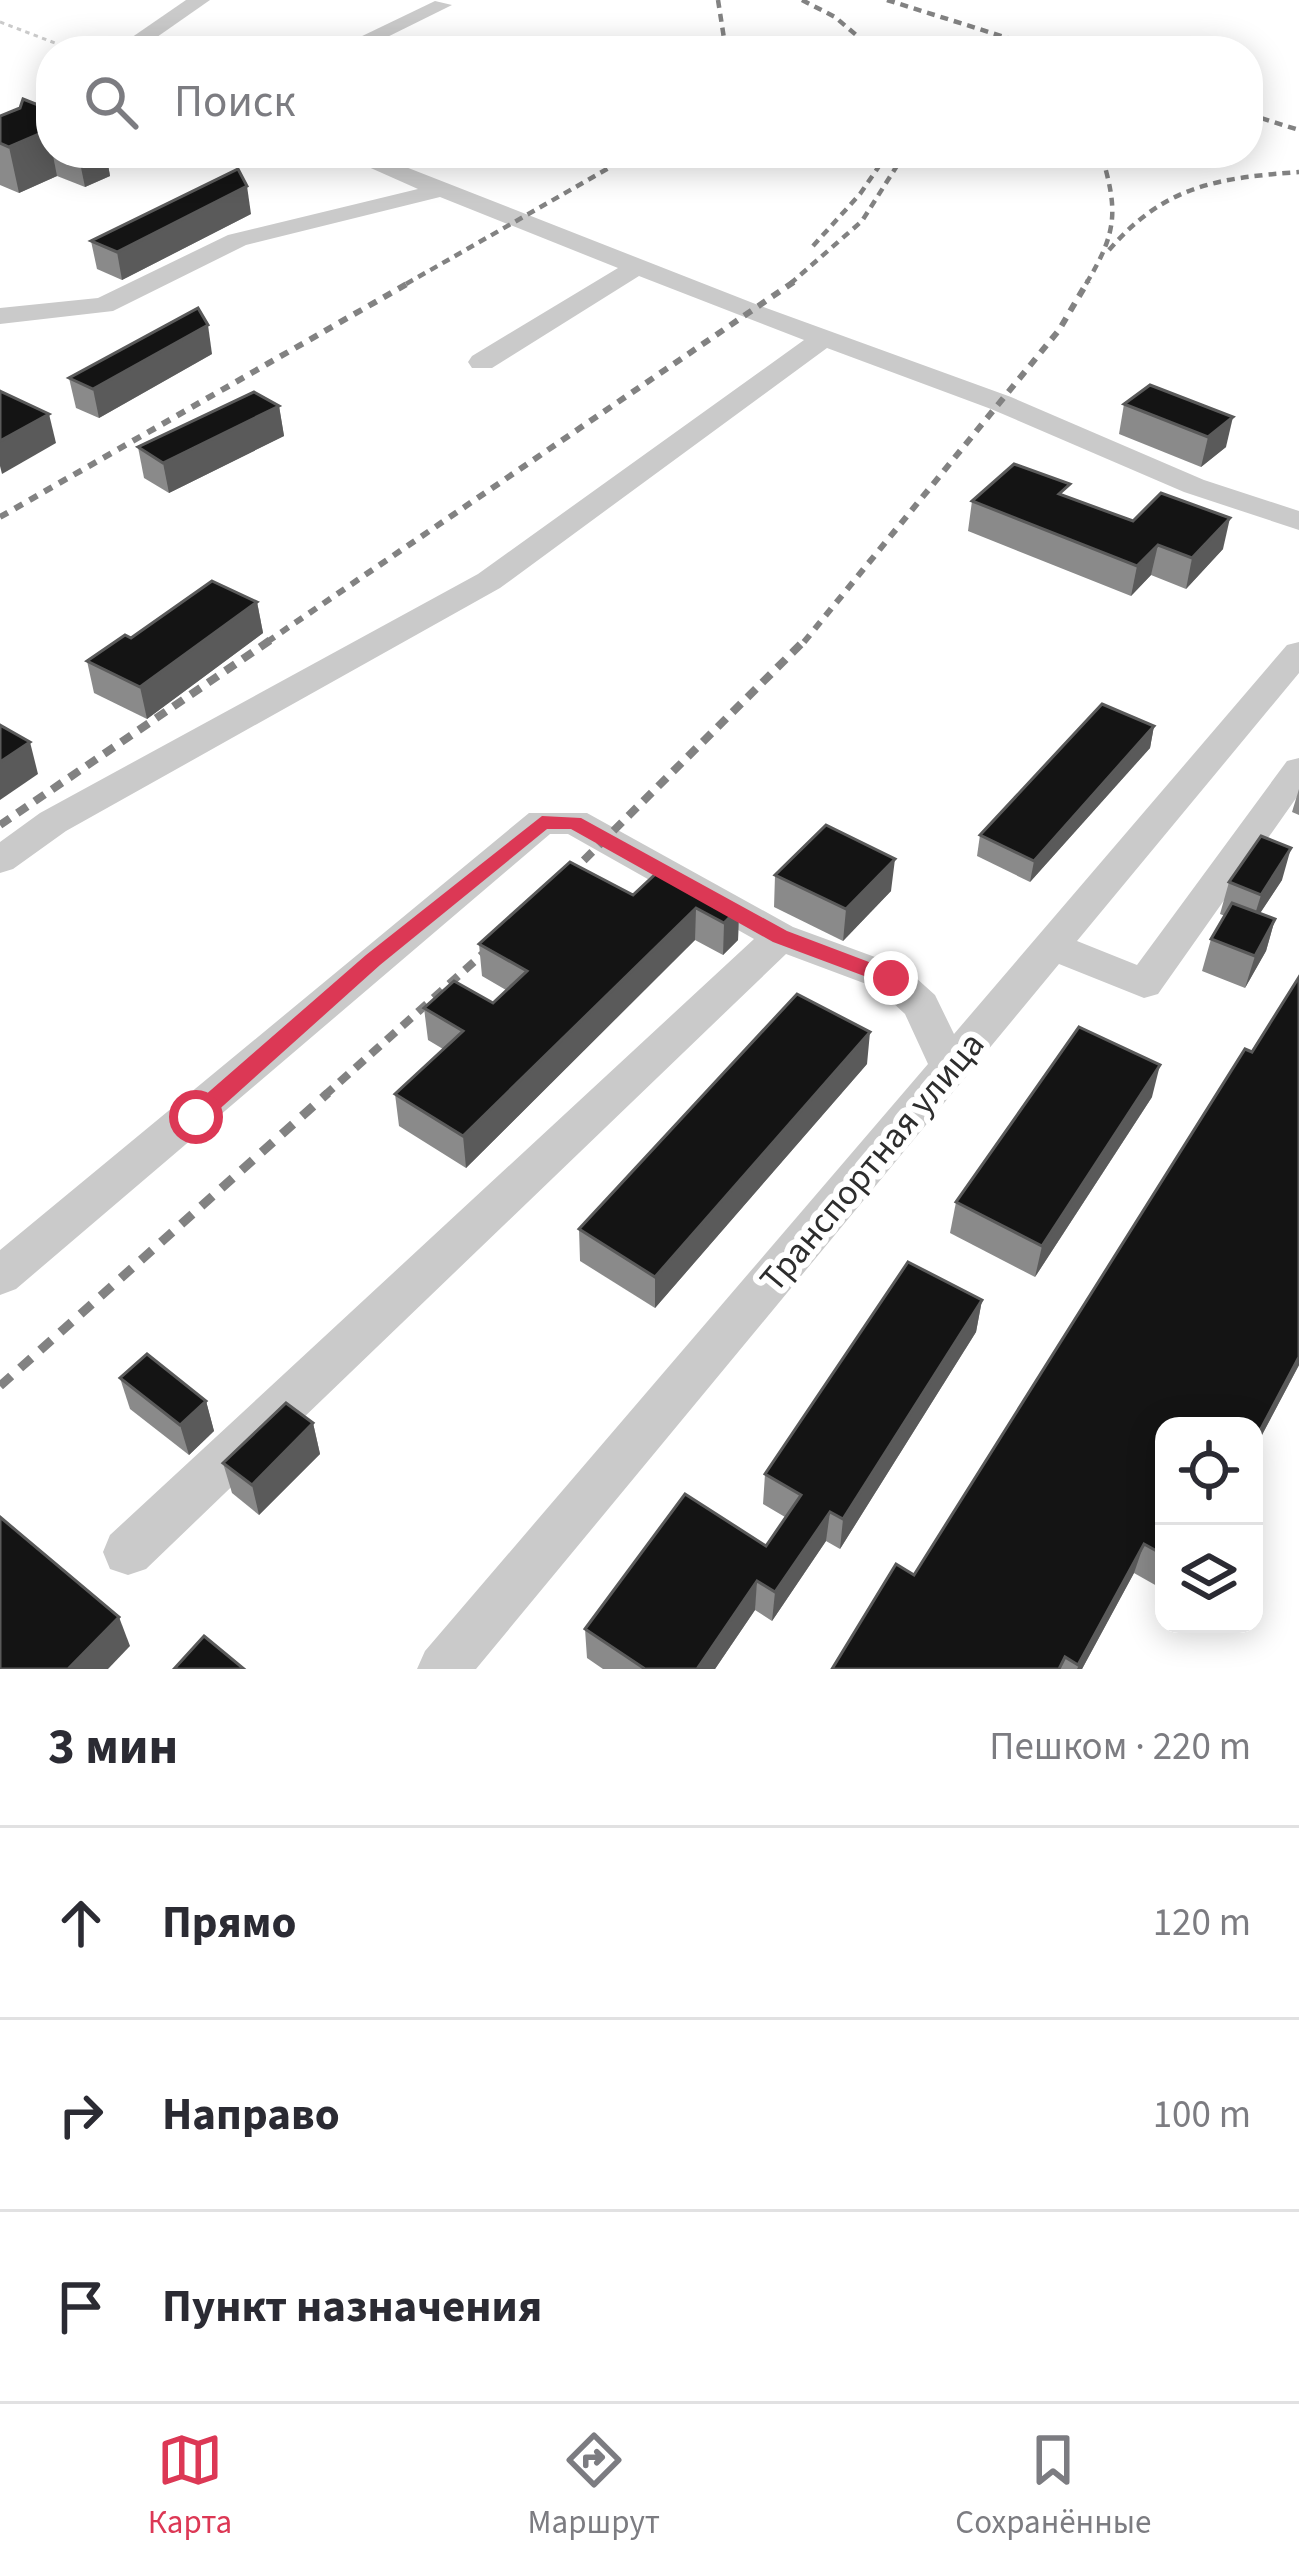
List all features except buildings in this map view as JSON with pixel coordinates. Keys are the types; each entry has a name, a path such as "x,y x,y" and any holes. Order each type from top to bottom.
{"street":[{"path":"146,36 200,0"},
{"path":"374,36 442,4"},
{"path":"389,168 1001,404 1194,486 1299,521"},
{"path":"0,316 104,305 237,240 445,189"},
{"path":"482,362 640,265"},
{"path":"0,860 53,822 489,581 824,338"},
{"name":"Транспортная улица","path":"443,1669 1299,652"},
{"path":"1052,946 1144,984 1299,769"},
{"path":"0,1276 542,822 574,822 780,937 891,978 921,1005 950,1066"},
{"path":"128,1552 780,937"}],"path":[{"path":"0,22 37,36"}],"railway":[{"path":"718,0 724,36"},
{"path":"802,0 835,17 857,36"},
{"path":"887,0 1001,36"},
{"path":"1263,119 1299,130"},
{"path":"406,284 609,168"},
{"path":"813,246 878,168"},
{"path":"790,284 862,221 896,168"},
{"path":"1086,284 1112,220 1105,168"},
{"path":"1109,250 1172,198 1218,182 1299,172"},
{"path":"0,517 412,281"},
{"path":"267,642 795,281"},
{"path":"804,642 1059,330 1088,281"},
{"path":"0,825 272,639"},
{"path":"554,890 806,639"},
{"path":"324,1096 505,934"},
{"path":"0,1386 328,1093"}],"route":[{"path":"196,1117 373,960 542,822 574,822 780,937 891,978"}]}
